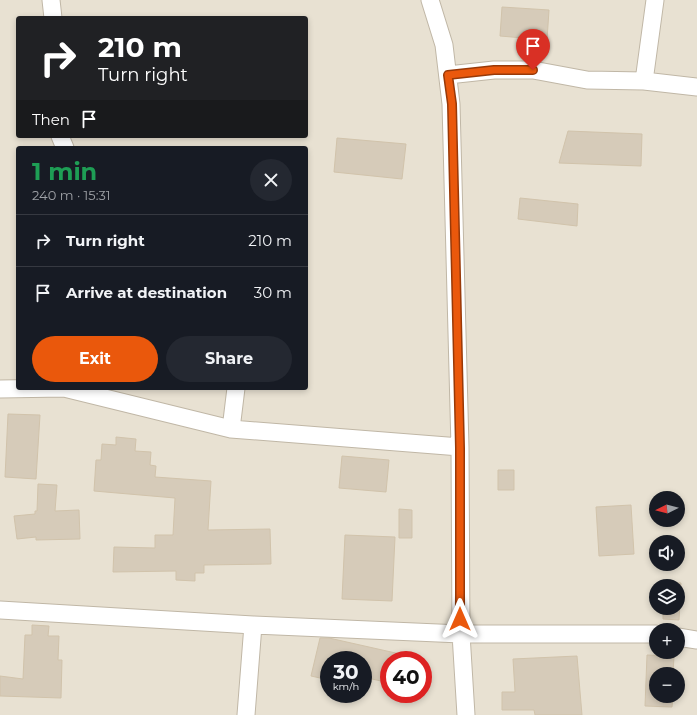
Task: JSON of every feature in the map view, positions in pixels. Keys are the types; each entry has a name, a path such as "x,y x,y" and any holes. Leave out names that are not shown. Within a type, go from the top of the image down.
{"street":[{"path":"51,0 53,16"},
{"path":"430,0 444,45 452,104 460,448 461,634 466,715"},
{"path":"644,81 655,0"},
{"path":"448,75 494,70 533,70 587,80 644,81 697,87"},
{"path":"0,389 16,389"},
{"path":"72,390 231,428 460,448"},
{"path":"231,428 236,390"},
{"path":"0,610 253,625 461,634 649,634"},
{"path":"246,715 253,625"},
{"path":"685,638 697,640"}],"shaded area":[{"path":"0,0 697,0 697,715 0,715"}],"building":[{"path":"502,7 549,10 547,40 500,36"},
{"path":"568,131 642,134 641,166 559,163"},
{"path":"337,138 406,144 402,179 334,172"},
{"path":"520,198 578,204 577,226 518,219"},
{"path":"8,414 40,415 36,479 5,477"},
{"path":"116,437 136,439 135,451 151,452 150,465 156,466 155,477 211,481 208,530 270,529 271,564 204,565 204,573 195,573 195,581 176,580 176,571 113,572 114,547 155,548 155,535 173,535 175,498 94,491 96,460 101,460 102,444 116,445"},
{"path":"342,456 389,460 386,492 339,488"},
{"path":"498,470 514,470 514,490 498,490"},
{"path":"38,484 57,485 55,511 79,510 80,539 36,540 36,537 17,539 14,516 35,514 35,511 37,511"},
{"path":"631,505 634,554 599,556 596,507"},
{"path":"399,509 412,510 412,538 399,538"},
{"path":"345,535 395,537 392,601 342,599"},
{"path":"663,615 679,615 679,620 663,619"},
{"path":"32,625 49,626 48,636 59,636 58,660 62,660 61,698 0,696 0,676 23,679 25,635 32,635"},
{"path":"320,638 329,638 387,651 380,651 380,681 372,679 372,651 320,651 320,678 311,676"},
{"path":"647,655 649,655 649,659 674,659 673,667 649,667 649,703 672,703 672,707 645,706"},
{"path":"577,656 582,715 535,715 534,710 502,710 502,692 515,692 513,659"}],"route":[{"path":"460,619 460,448 452,104 448,75 494,70 533,70"}]}
